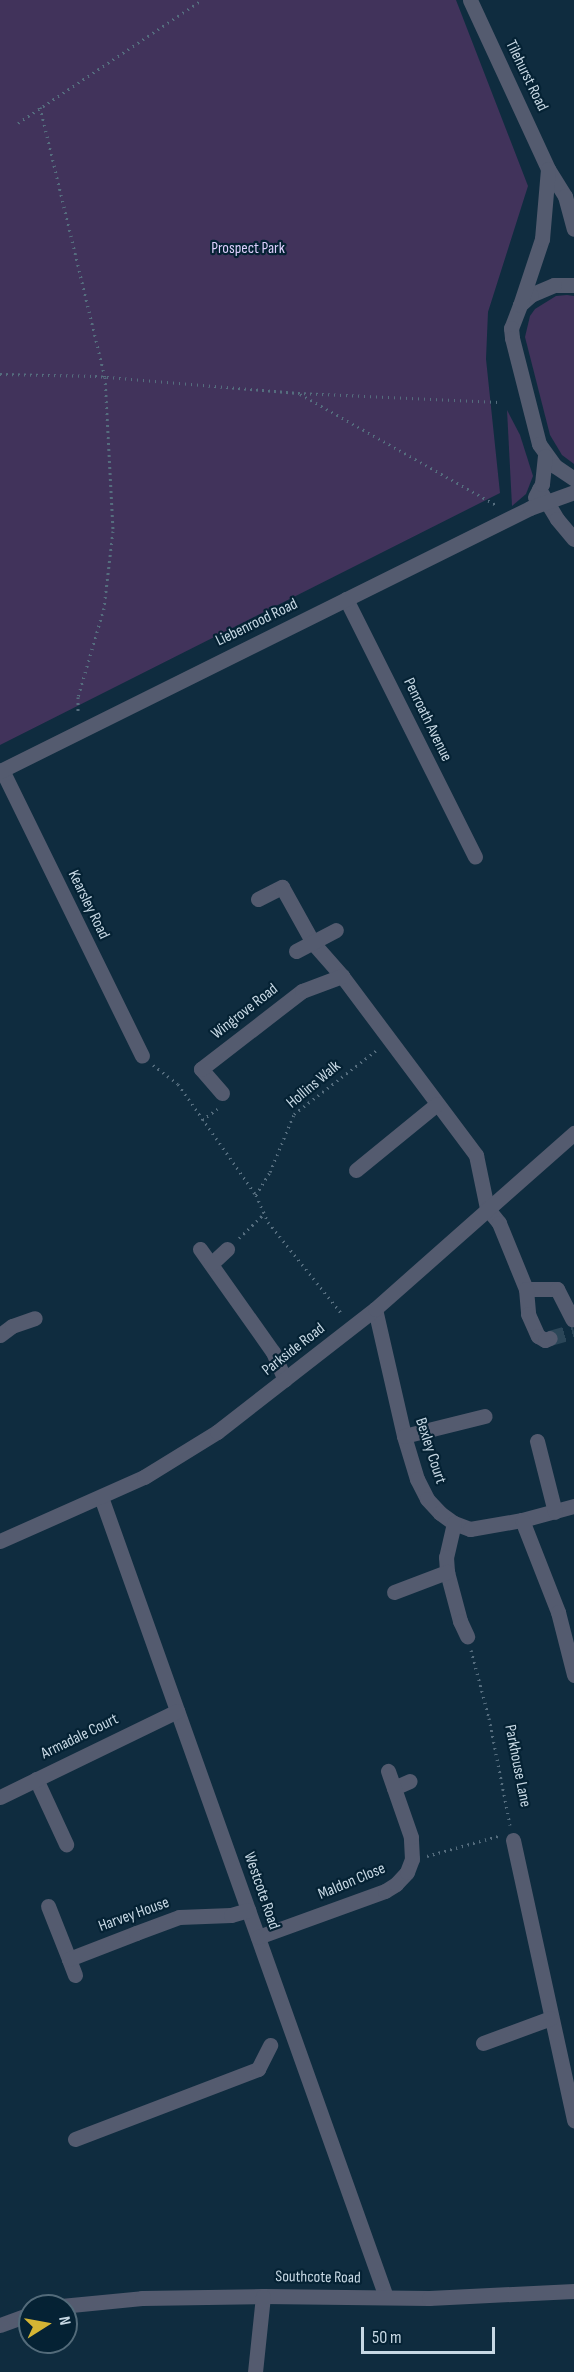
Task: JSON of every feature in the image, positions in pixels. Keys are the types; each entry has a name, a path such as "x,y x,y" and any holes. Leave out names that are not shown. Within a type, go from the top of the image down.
{"street":[{"name":"Tilehurst Road","path":"470,0 548,169 565,196 574,229"},
{"name":"Tilehurst Road","path":"546,456 534,429 512,338 514,318 542,239 548,169"},
{"path":"520,305 542,289 555,285 574,285"},
{"path":"546,456 565,475 574,479"},
{"path":"546,456 544,496 557,519 574,539"},
{"name":"Liebenrood Road","path":"1,771 530,508 544,496 574,492"},
{"name":"Penroath Avenue","path":"346,599 475,857"},
{"name":"Kearsley Road","path":"1,771 142,1056"},
{"path":"258,899 282,887 313,943 342,976 476,1155 487,1209 499,1223 526,1289 528,1314 537,1336 545,1340 550,1338"},
{"path":"296,951 336,930"},
{"name":"Wingrove Road","path":"222,1093 201,1069 302,991 342,976"},
{"path":"356,1170 437,1104"},
{"name":"Parkside Road","path":"0,1541 144,1476 218,1432 354,1327 574,1133"},
{"path":"200,1249 273,1352 285,1380"},
{"path":"211,1264 227,1249"},
{"path":"526,1289 557,1289 572,1319"},
{"name":"Bexley Court","path":"375,1309 404,1436 417,1479 427,1499 440,1513 454,1523"},
{"path":"0,1335 12,1326 35,1318"},
{"path":"404,1436 485,1416"},
{"path":"537,1441 555,1512"},
{"name":"Westcote Road","path":"100,1497 386,2297"},
{"path":"467,1636 460,1621 447,1572 446,1557 454,1523 470,1529 522,1520 574,1506"},
{"path":"522,1520 558,1612 574,1675"},
{"path":"394,1592 447,1572"},
{"name":"Armadale Court","path":"0,1797 177,1711"},
{"path":"388,1771 411,1837 412,1859"},
{"path":"36,1779 66,1844"},
{"path":"394,1788 410,1781"},
{"path":"512,1836 574,2120"},
{"name":"Maldon Close","path":"258,1937 384,1891 396,1884 406,1872 412,1859"},
{"path":"48,1906 75,1975"},
{"name":"Harvey House","path":"69,1959 179,1917 231,1915 248,1910"},
{"path":"483,2043 551,2018"},
{"path":"75,2139 258,2069 270,2045"},
{"name":"Southcote Road","path":"78,2304 142,2298 263,2296 429,2298 574,2291"},
{"path":"255,2372 263,2296"},
{"path":"0,2325 18,2318"}],"path":[{"path":"18,123 202,0"},
{"path":"40,107 105,377 113,531 104,608 78,697 79,731"},
{"path":"0,374 105,377 298,393 499,402"},
{"path":"298,393 502,508"},
{"name":"Hollins Walk","path":"256,1195 270,1172 294,1114 391,1041"},
{"path":"142,1056 178,1084 256,1195 264,1214 354,1327"},
{"path":"227,1249 264,1214"},
{"name":"Parkhouse Lane","path":"467,1636 489,1718 512,1836"},
{"path":"412,1859 512,1836"}],"green space":[{"name":"Prospect Park","path":"0,0 456,0 528,186 488,312 486,359 500,493 0,745"},
{"path":"556,296 574,296 574,464 562,455 550,435 525,337 530,316 535,309"},
{"path":"507,410 520,435 533,476 526,494 512,506"}],"tunnel":[{"path":"550,1338 574,1331"}]}
